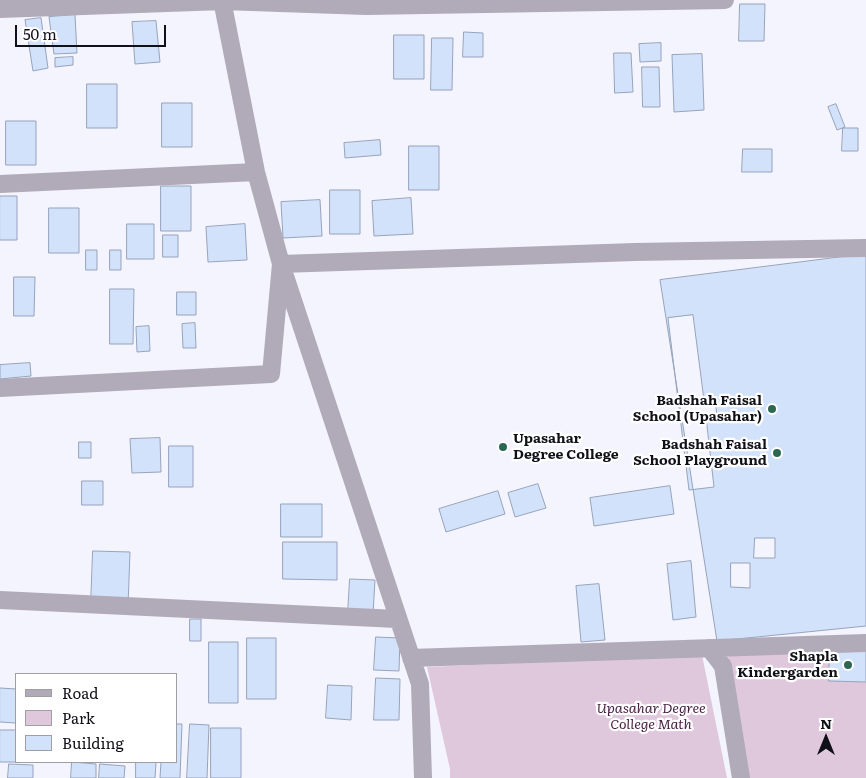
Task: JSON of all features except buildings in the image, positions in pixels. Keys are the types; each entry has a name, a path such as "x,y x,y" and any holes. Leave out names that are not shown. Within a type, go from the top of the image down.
{"street":[{"path":"0,9 222,1 366,6 530,1 725,0"},
{"path":"222,1 256,172 281,264 420,684 424,778"},
{"path":"0,184 256,172"},
{"path":"281,264 606,253 866,248"},
{"path":"0,388 271,374 281,264"},
{"path":"0,600 397,619"},
{"path":"411,658 866,643"},
{"path":"709,648 723,666 741,778"}],"green space":[{"path":"866,645 866,778 747,778 728,656"},
{"name":"Upasahar Degree College Math","path":"702,655 727,778 450,778 450,769 427,667"}],"place":[{"name":"Badshah Faisal School (Upasahar)","path":"772,409"},
{"name":"Upasahar Degree College","path":"503,447"},
{"name":"Badshah Faisal School Playground","path":"777,453"},
{"name":"Shapla Kindergarden","path":"848,665"}]}
